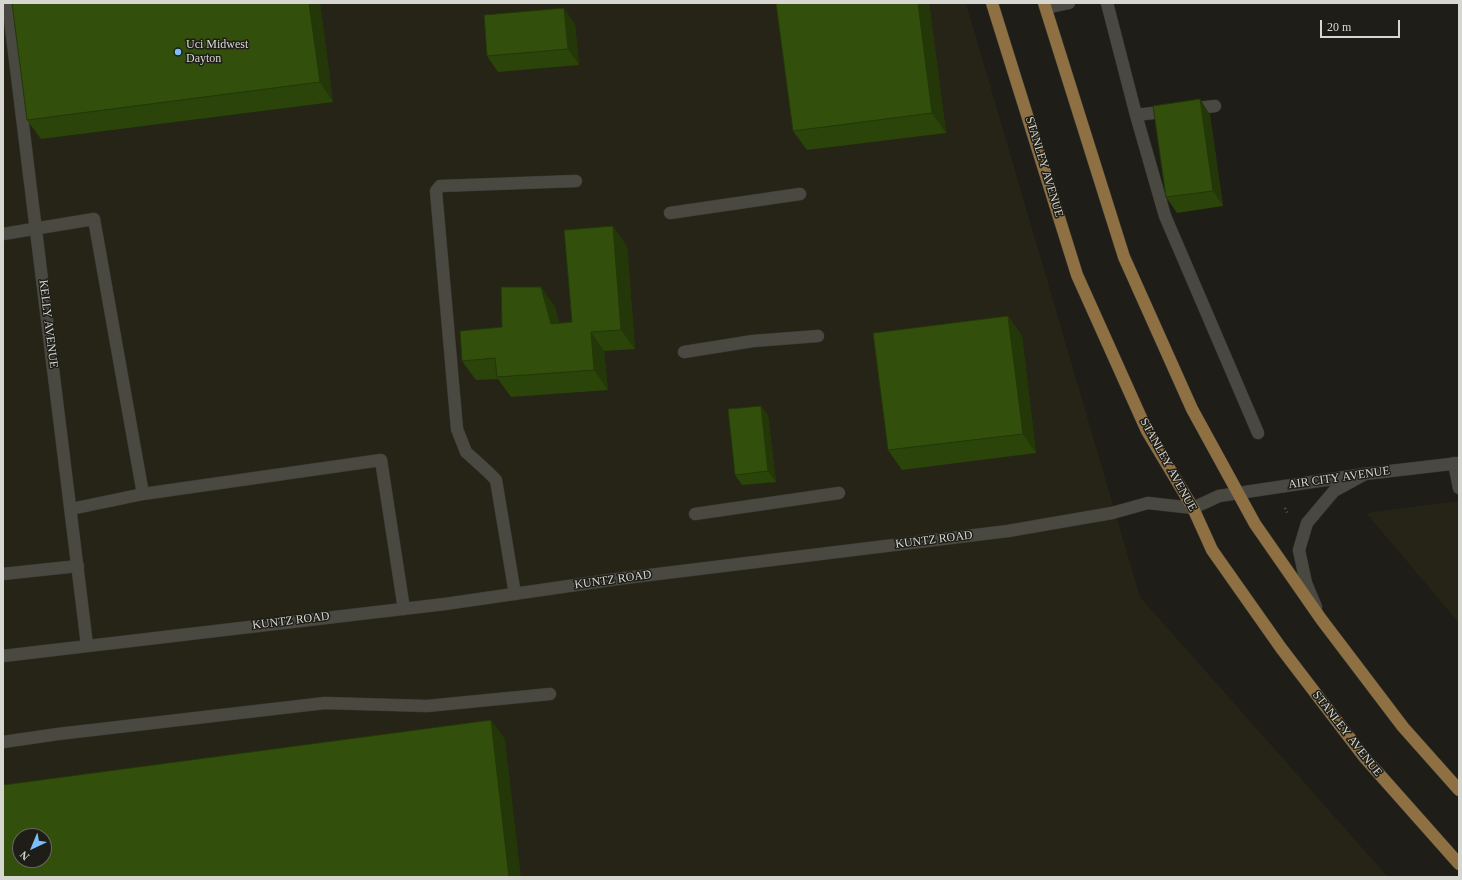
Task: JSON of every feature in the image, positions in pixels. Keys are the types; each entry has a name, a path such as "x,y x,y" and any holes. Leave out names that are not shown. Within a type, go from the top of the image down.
{"main road":[{"name":"STANLEY AVENUE","path":"992,3 1077,275 1147,431 1193,508 1212,550 1281,648 1365,758 1459,864"},
{"path":"1045,6 1124,257 1192,409 1255,524 1321,619 1403,727 1459,790"}],"street":[{"name":"KELLY AVENUE","path":"8,3 87,645"},
{"path":"1045,6 1068,3"},
{"path":"1107,3 1136,115 1165,216 1258,433"},
{"path":"1136,115 1215,106"},
{"path":"515,594 496,480 466,452 457,429 436,191 440,186 576,181"},
{"path":"670,213 800,194"},
{"path":"3,234 94,219 143,494"},
{"path":"684,352 753,342 818,336"},
{"path":"71,509 143,494 381,460 404,608"},
{"path":"1457,463 1459,488"},
{"name":"AIR CITY AVENUE","path":"1193,508 1218,496 1365,474 1457,463"},
{"path":"1321,619 1306,583 1299,550 1306,523 1334,491 1365,474"},
{"path":"695,514 839,492"},
{"name":"KUNTZ ROAD","path":"3,656 404,608 618,579 1008,531 1112,513 1148,503 1193,508"},
{"path":"3,574 78,566"},
{"path":"3,742 58,734 325,703 427,706 550,694"}],"shaded area":[{"path":"3,3 966,3 1140,597 1388,877 3,877"},
{"path":"1459,501 1459,623 1366,513"}],"building":[{"name":"Uci Midwest Dayton","path":"12,3 309,3 320,82 27,120"},
{"path":"776,3 918,3 932,113 793,131"},
{"path":"564,8 568,49 487,56 484,15"},
{"path":"1200,99 1213,191 1166,197 1153,106"},
{"path":"613,226 621,330 591,332 594,370 497,377 495,358 462,361 460,331 502,327 501,287 541,287 551,324 572,322 564,230"},
{"path":"1008,316 1023,434 888,450 873,333"},
{"path":"761,406 768,471 735,475 728,409"},
{"path":"491,720 509,877 3,877 3,785"}],"place":[{"name":"Uci Midwest Dayton","path":"178,52"}]}
